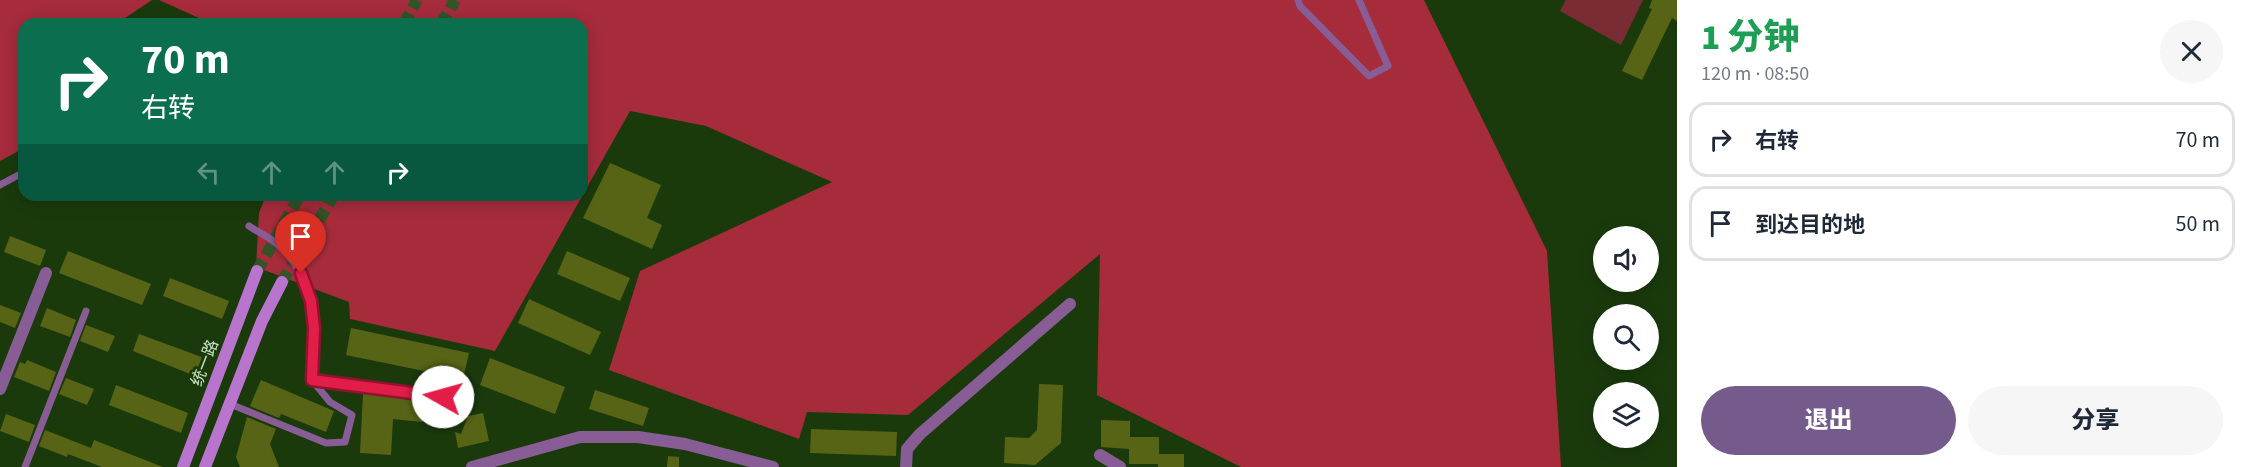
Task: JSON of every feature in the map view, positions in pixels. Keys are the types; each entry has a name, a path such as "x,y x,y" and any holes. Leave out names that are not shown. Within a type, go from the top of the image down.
{"main road":[{"name":"统一路","path":"183,467 257,271"},
{"path":"206,467 262,321 282,282"}],"street":[{"path":"0,389 46,273"},
{"path":"906,467 908,448 920,434 1070,304"},
{"path":"472,467 580,437 638,437 685,444 748,464 773,467"},
{"path":"1100,455 1120,467"}],"lane":[{"path":"1298,0 1300,6 1369,76 1388,66 1359,0"},
{"path":"0,185 18,174"},
{"path":"230,404 326,443 345,442 352,415 330,402 312,380 314,328 311,301 301,273 278,245 249,226"},
{"path":"25,467 86,311"},
{"path":"312,380 443,397"}],"shaded area":[{"path":"0,0 152,0 125,18 18,18 18,151 0,161"},
{"path":"159,0 1424,0 1547,251 1561,467 1241,467 1097,395 1100,254 908,415 807,412 799,439 609,370 640,271 832,182 706,126 630,111 588,186 588,18 199,18"},
{"path":"1566,0 1643,0 1621,45 1560,11"},
{"path":"264,201 579,201 495,351 350,319 349,302 256,267 259,213"}],"building":[{"path":"1652,0 1677,0 1677,21 1672,18 1642,80 1622,71 1652,9 1649,8"},
{"path":"610,163 661,185 647,218 662,225 652,249 583,218"},
{"path":"10,236 46,250 40,266 4,252"},
{"path":"68,251 151,284 142,305 59,273"},
{"path":"567,251 630,278 620,301 557,274"},
{"path":"170,278 229,301 222,319 163,296"},
{"path":"529,299 601,332 590,355 518,323"},
{"path":"0,305 21,313 15,328 0,322"},
{"path":"47,308 76,320 70,337 40,326"},
{"path":"86,325 115,336 108,352 80,341"},
{"path":"351,328 469,353 463,379 346,355"},
{"path":"139,334 207,359 200,378 133,351"},
{"path":"490,358 565,387 555,414 480,385"},
{"path":"27,360 56,372 49,391 14,377 20,362 25,364"},
{"path":"66,378 94,389 87,405 59,394"},
{"path":"261,380 334,411 326,432 281,414 279,418 250,406"},
{"path":"1039,384 1063,385 1061,443 1035,465 1004,463 1005,437 1029,438 1037,430"},
{"path":"116,385 188,413 181,433 109,405"},
{"path":"595,390 649,408 643,426 589,409"},
{"path":"363,394 424,400 422,422 393,419 391,455 360,453"},
{"path":"483,413 489,441 458,448 455,432 461,434 468,416"},
{"path":"6,414 35,425 29,442 0,431"},
{"path":"247,417 276,429 270,444 279,467 240,467 236,457"},
{"path":"1101,420 1130,421 1130,437 1159,437 1159,454 1184,454 1184,467 1129,464 1129,449 1101,447"},
{"path":"811,429 897,432 896,456 810,453"},
{"path":"45,430 91,448 94,440 163,467 102,467 68,454 67,457 39,446"},
{"path":"668,456 679,457 679,467 667,467"}],"tunnel":[{"path":"407,18 417,0"},
{"path":"444,18 455,0"},
{"path":"257,271 297,201"},
{"path":"282,282 330,201"}],"route":[{"path":"301,273 311,301 314,328 312,380 443,397"}]}
